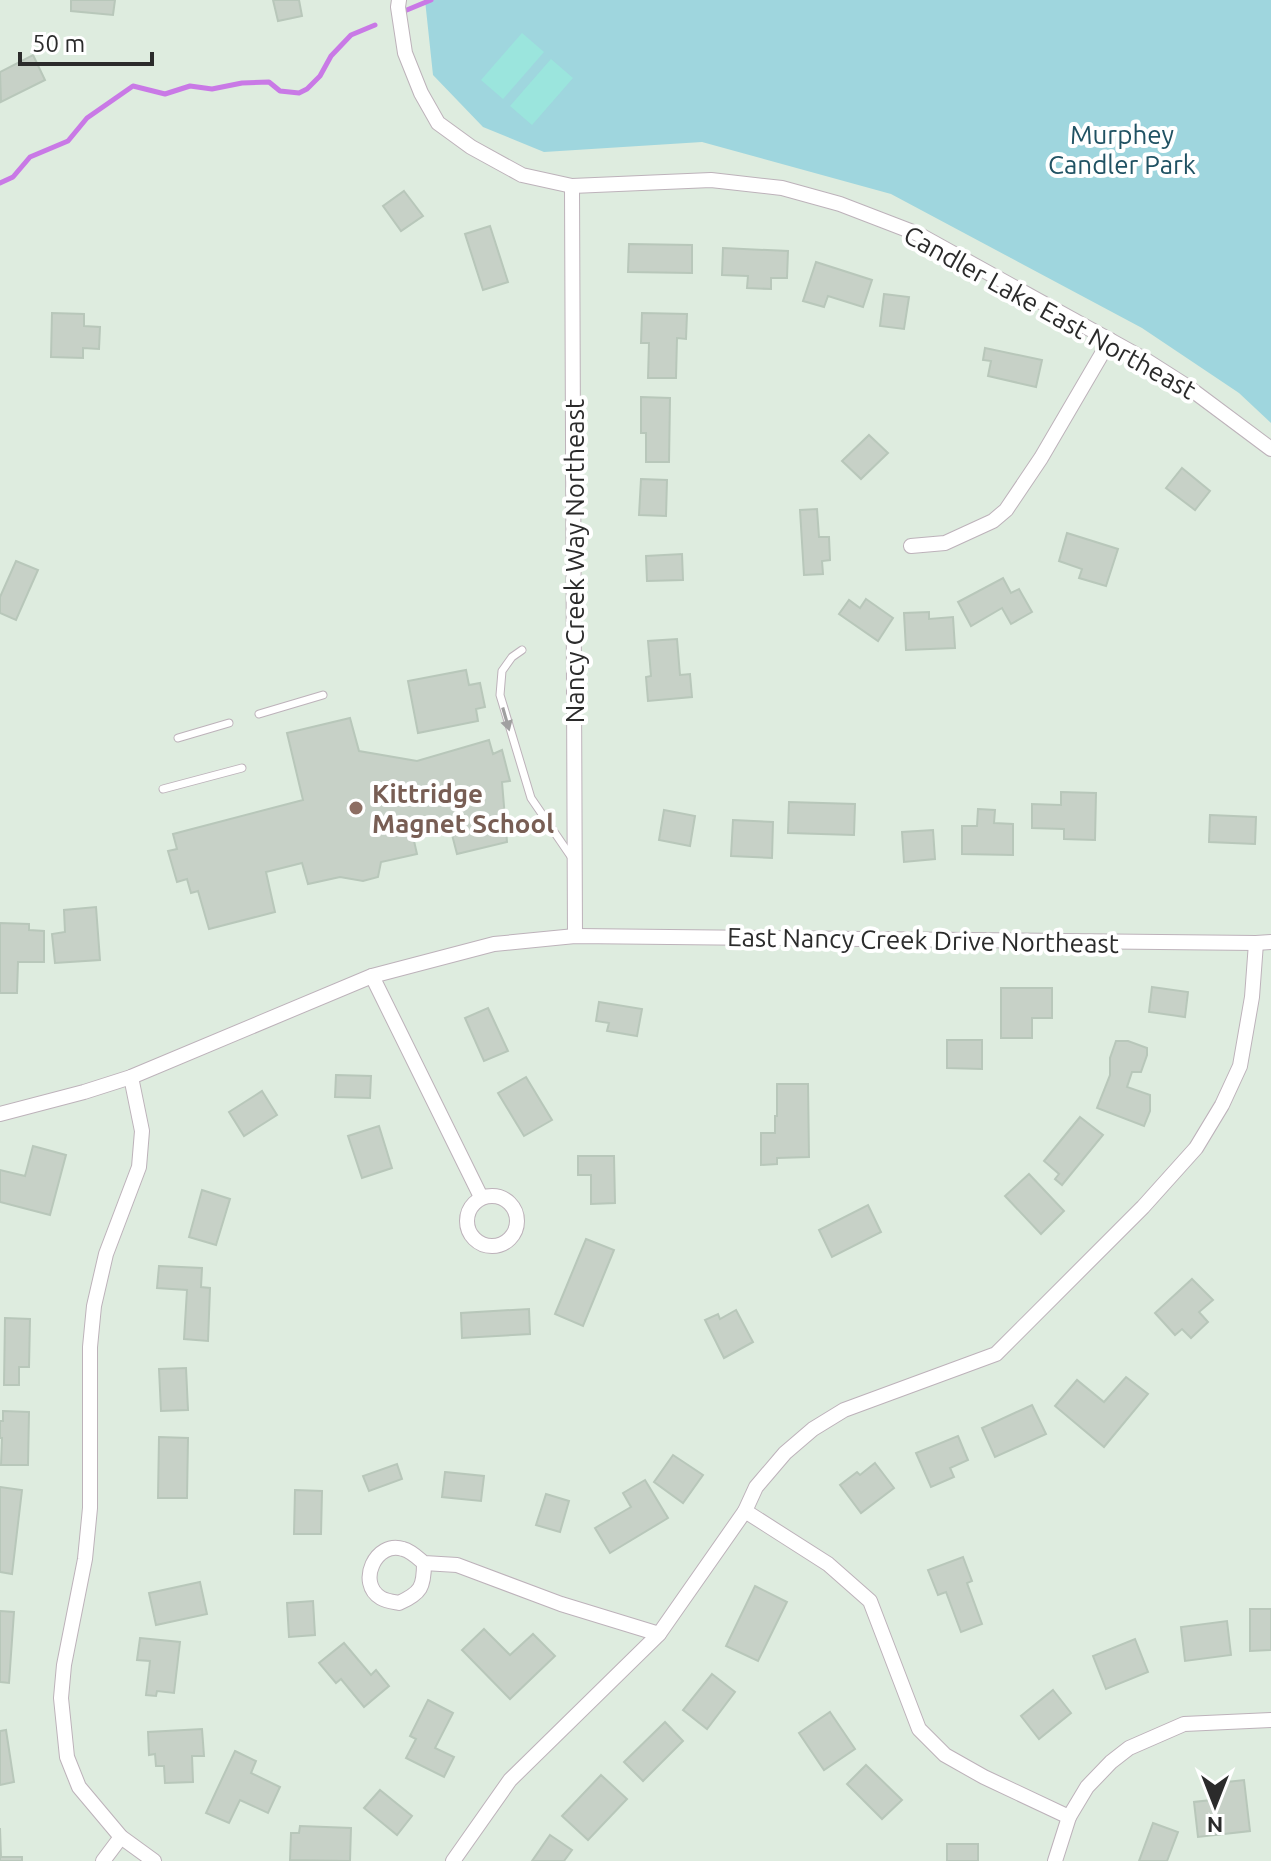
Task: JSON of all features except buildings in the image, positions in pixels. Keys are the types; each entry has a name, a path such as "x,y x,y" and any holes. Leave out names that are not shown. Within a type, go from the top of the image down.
{"street":[{"name":"Candler Lake East Northeast","path":"399,0 405,53 421,93 438,123 471,147 522,175 572,186 711,180 782,188 840,204 918,234 1110,340 1188,387 1271,449"},
{"name":"Nancy Creek Way Northeast","path":"572,186 575,936"},
{"path":"911,546 945,543 993,521 1006,510 1041,458 1110,340"},
{"name":"East Nancy Creek Drive Northeast","path":"372,976 494,944 575,936 1263,942"},
{"path":"453,1861 510,1780 659,1634 745,1511 756,1487 785,1453 813,1429 844,1410 996,1354 1143,1207 1196,1148 1222,1105 1240,1066 1263,942"},
{"path":"0,1114 131,1077 372,976 481,1197"},
{"path":"131,1077 142,1131 139,1167 106,1254 94,1306 90,1347 89,1521 61,1698 67,1757 79,1787 121,1837 154,1861"},
{"path":"745,1511 828,1564 870,1601 919,1729 945,1755 1069,1817"},
{"path":"424,1563 457,1565 561,1604 659,1634"},
{"path":"1055,1861 1069,1817 1087,1787 1129,1748 1184,1724 1271,1720"},
{"path":"103,1861 121,1837"}],"lane":[{"path":"522,650 512,657 502,671 500,695 531,798 576,864"},
{"path":"259,714 323,695"},
{"path":"178,738 229,723"},
{"path":"163,789 242,768"}],"green space":[{"name":"Murphey Candler Park","path":"425,0 1271,0 1271,423 1239,393 1142,328 891,194 702,142 544,152 483,127 433,75"}],"shaded area":[{"path":"522,33 544,52 503,99 481,80"},
{"path":"551,59 573,78 532,125 510,106"}],"waterway":[{"path":"402,12 431,0"},
{"path":"0,183 13,177 30,157 68,141 87,118 133,86 165,94 190,86 212,89 269,82 280,91 299,93 320,76 331,56 351,35 375,25"}],"place":[{"name":"Kittridge Magnet School","path":"356,808"}]}
